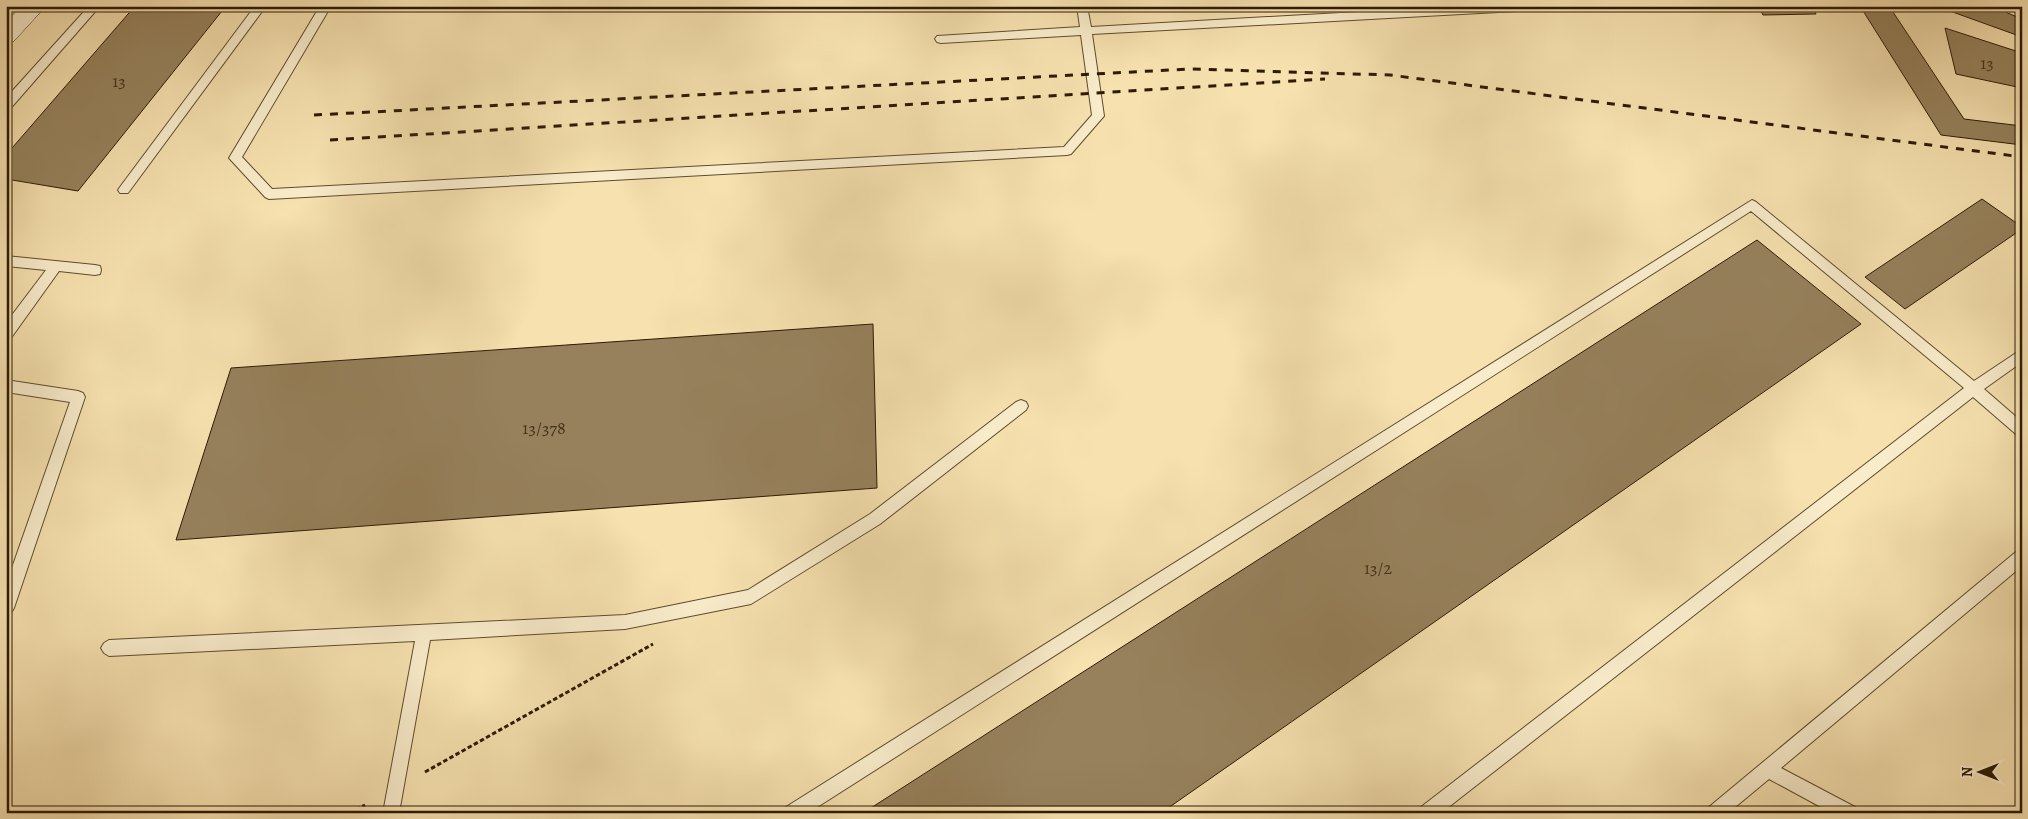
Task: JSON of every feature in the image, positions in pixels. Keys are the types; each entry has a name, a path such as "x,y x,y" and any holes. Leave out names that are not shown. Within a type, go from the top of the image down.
{"main road":[{"path":"6,36 34,6"}],"lane":[{"path":"6,106 95,6"},
{"path":"124,190 261,6"},
{"path":"326,6 235,158 269,194 1067,151 1098,116 1082,6"},
{"path":"941,39 1536,6"},
{"path":"792,813 1752,205 1934,354 2022,431"},
{"path":"6,261 95,270"},
{"path":"6,334 56,266"},
{"path":"1426,813 1973,389 2022,355"},
{"path":"6,386 78,397 6,608"},
{"path":"109,648 625,622 751,597 875,518 1021,406"},
{"path":"1715,813 2022,556"},
{"path":"391,813 424,633"},
{"path":"1767,769 1849,813"}],"path":[{"path":"350,813 661,640"}],"building":[{"path":"135,6 226,6 78,191 6,179 6,155"},
{"path":"1758,6 1812,6 1816,14 1763,15"},
{"path":"1860,6 1889,6 1964,119 2022,126 2022,145 1941,135"},
{"path":"1936,6 1991,6 2022,19 2022,37"},
{"path":"1945,28 2022,53 2022,88 1956,74"},
{"path":"1982,199 2022,227 2022,229 1905,309 1865,277"},
{"path":"1757,240 1861,324 1161,813 863,813"},
{"path":"873,324 877,488 176,540 231,368"}],"railway":[{"path":"314,115 1189,69 1390,75 2022,157"},
{"path":"330,140 1325,79"}]}
